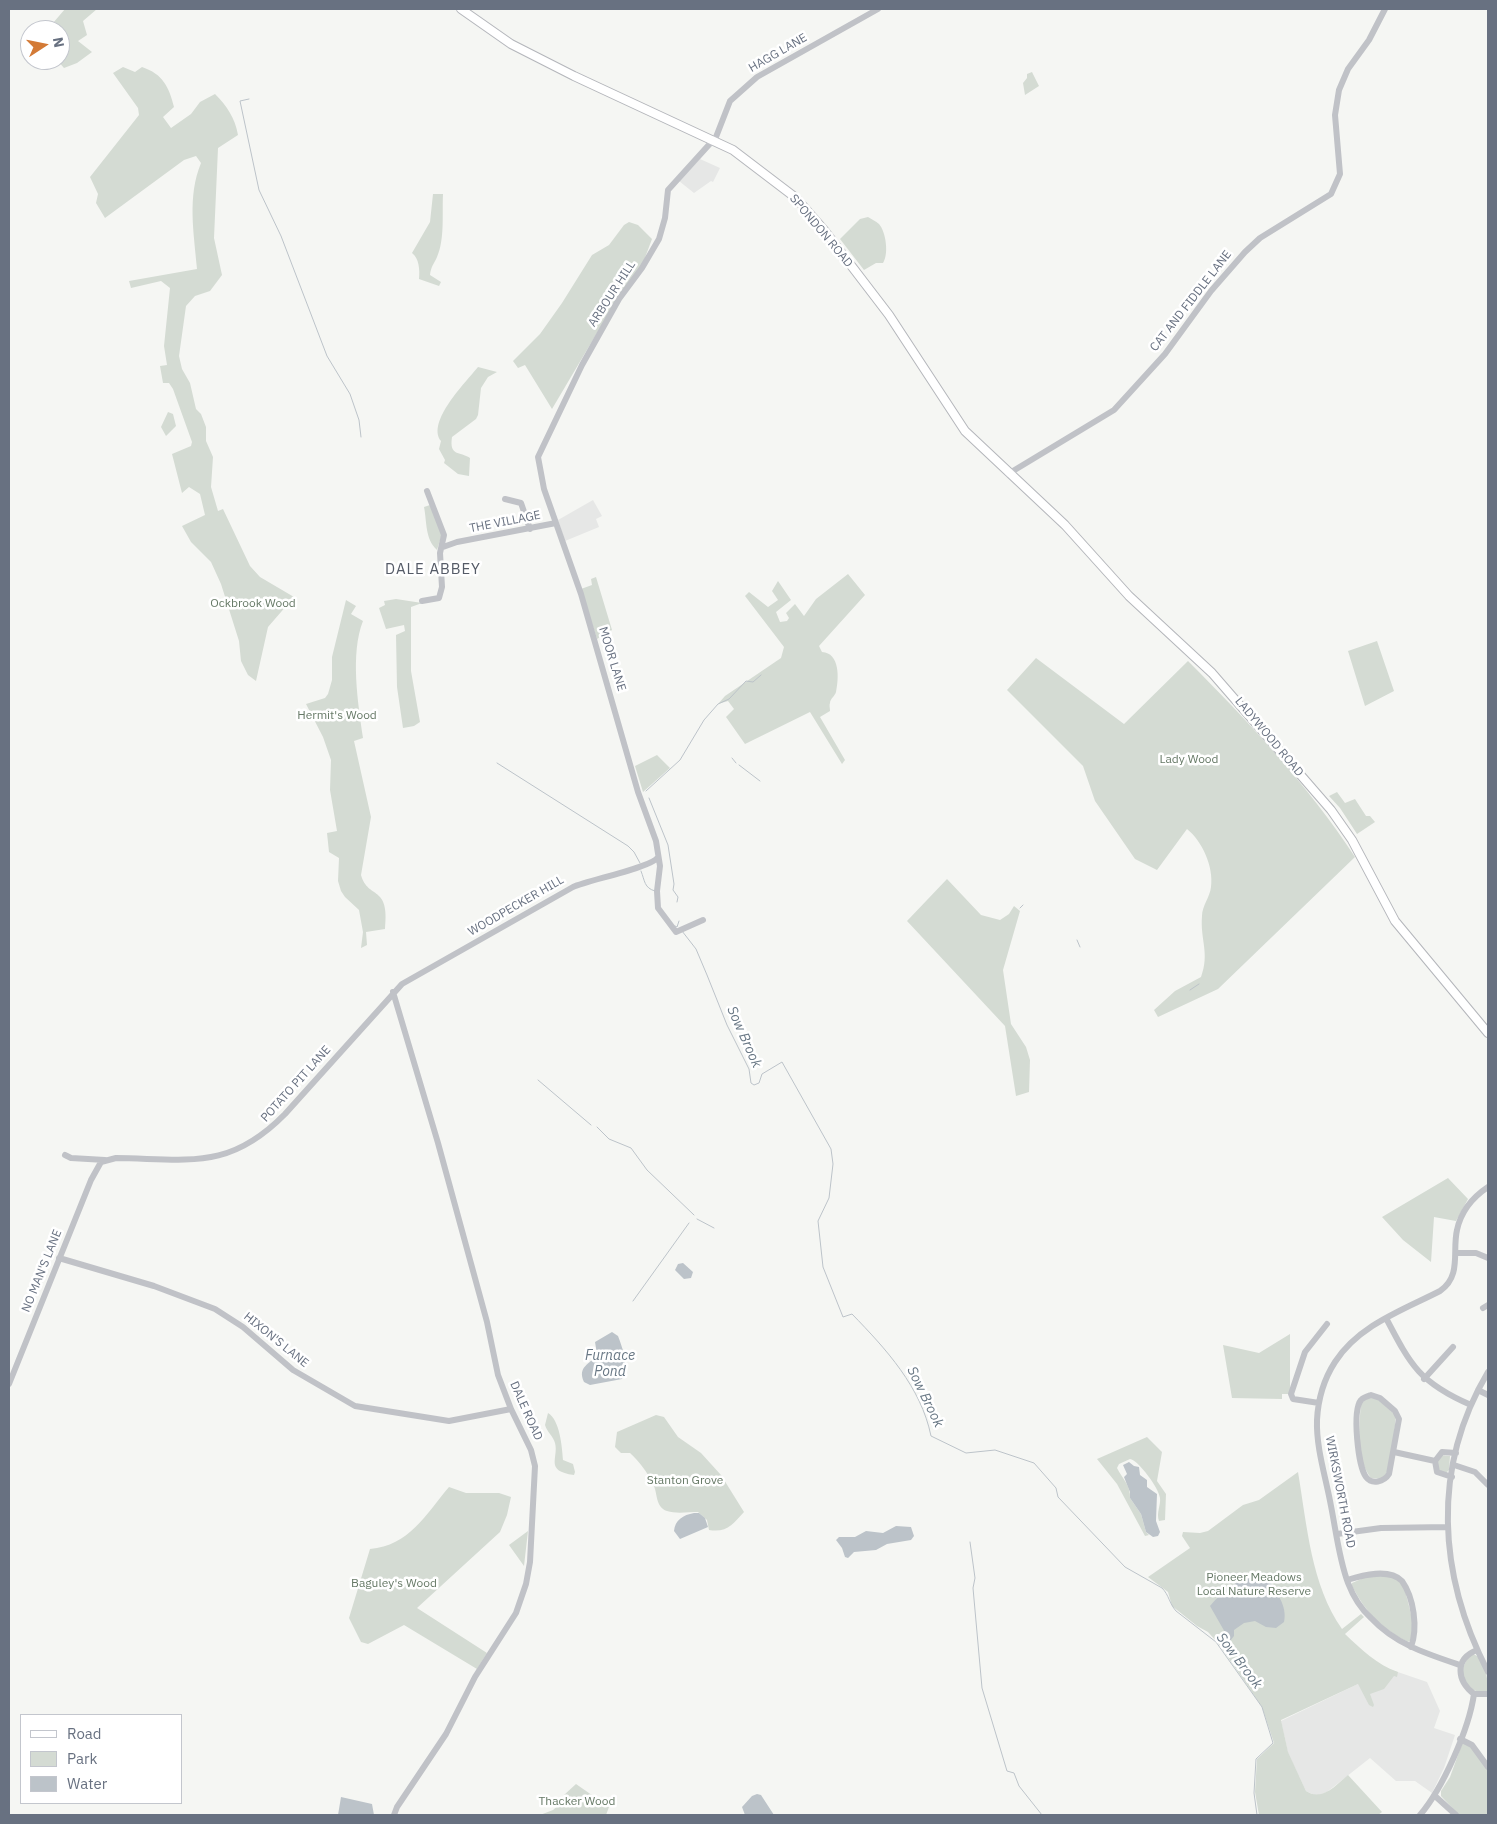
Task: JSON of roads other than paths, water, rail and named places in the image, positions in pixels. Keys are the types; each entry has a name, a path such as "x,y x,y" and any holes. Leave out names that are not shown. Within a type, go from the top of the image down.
{"main road":[{"name":"SPONDON ROAD","path":"461,9 519,48 574,76 714,140 750,161 802,205 824,230 889,315 952,414 977,444 1008,474"},
{"name":"LADYWOOD ROAD","path":"1008,474 1065,526 1129,596 1212,673 1263,729 1346,830 1395,921 1488,1033"}],"street":[{"name":"HAGG LANE","path":"714,140 730,101 748,83 878,9"},
{"name":"CAT AND FIDDLE LANE","path":"1008,474 1090,426 1125,401 1165,354 1211,291 1245,252 1260,238 1331,194 1340,174 1335,115 1339,90 1346,74 1372,36 1386,9"},
{"name":"ARBOUR HILL","path":"539,469 540,452 582,365 620,299 642,268 659,239 665,218 668,190 714,140"},
{"name":"MOOR LANE","path":"539,469 581,594 638,792 656,841 660,866 657,897 660,912 676,932 703,920"},
{"path":"422,601 440,597 442,583 440,553 443,547 444,535 427,491"},
{"path":"505,499 521,503 530,529"},
{"name":"THE VILLAGE","path":"443,547 458,542 556,523"},
{"name":"THE VILLAGE","path":"444,535 458,542"},
{"name":"WOODPECKER HILL","path":"393,992 407,981 573,887 596,878 651,864 658,857"},
{"name":"POTATO PIT LANE","path":"65,1155 71,1158 105,1160 116,1158 208,1159 234,1151 257,1140 285,1114 393,992"},
{"name":"DALE ROAD","path":"393,992 487,1322 498,1375 511,1409 531,1450 535,1466 531,1548 524,1590 514,1618 475,1677 450,1726 406,1791 394,1815"},
{"path":"90,1158 97,1167 105,1160"},
{"name":"NO MAN'S LANE","path":"9,1384 97,1167"},
{"name":"WIRKSWORTH ROAD","path":"1460,1664 1411,1647 1389,1635 1370,1618 1358,1602 1347,1580 1336,1534 1317,1433 1319,1403 1328,1376 1343,1352 1359,1335 1386,1318 1445,1287 1454,1272 1456,1236 1460,1218 1474,1198 1488,1187"},
{"path":"1456,1252 1476,1253 1488,1258"},
{"name":"HIXON'S LANE","path":"59,1258 154,1286 215,1309 243,1327 293,1370 355,1406 449,1421 511,1409"},
{"path":"1386,1318 1409,1361 1424,1379 1442,1392 1471,1405"},
{"path":"1319,1403 1297,1400 1291,1397 1300,1360 1310,1338 1327,1324"},
{"path":"1424,1379 1453,1347"},
{"path":"1488,1372 1471,1405 1456,1453 1448,1527 1454,1585 1459,1605 1488,1672"},
{"path":"1478,1390 1488,1395"},
{"path":"1378,1396 1398,1415 1399,1427 1394,1452 1386,1479 1378,1482 1367,1478 1360,1454 1356,1424 1358,1405 1365,1397 1378,1396"},
{"path":"1394,1452 1435,1461"},
{"path":"1452,1477 1437,1472 1435,1461 1442,1452 1456,1453"},
{"path":"1454,1465 1475,1472 1488,1485"},
{"path":"1336,1534 1382,1528 1448,1527"},
{"path":"1347,1580 1366,1575 1387,1574 1395,1576 1402,1581 1408,1593 1416,1629 1411,1647"},
{"path":"1477,1650 1466,1655 1460,1664 1461,1679 1474,1694 1488,1694"},
{"path":"1420,1815 1435,1796 1460,1739 1474,1694"},
{"path":"1460,1739 1472,1745 1488,1767"},
{"path":"1435,1796 1456,1815"}],"water":[{"path":"683,1263 693,1272 691,1278 684,1279 675,1270 678,1264"},
{"name":"Furnace Pond","path":"612,1332 618,1336 623,1352 625,1369 622,1379 590,1385 584,1382 582,1377 583,1369 597,1354 595,1342"},
{"path":"1129,1462 1139,1467 1140,1475 1147,1480 1147,1487 1157,1494 1156,1521 1160,1532 1158,1536 1153,1537 1146,1532 1141,1514 1130,1498 1130,1492 1124,1477 1127,1474 1123,1465"},
{"path":"699,1513 705,1518 708,1527 680,1539 674,1531 676,1524 686,1515"},
{"path":"896,1526 911,1527 914,1536 911,1540 887,1544 876,1550 854,1552 848,1558 845,1557 842,1548 836,1540 839,1537 855,1537 866,1531 883,1533"},
{"path":"1255,1576 1267,1578 1274,1588 1283,1605 1284,1622 1276,1628 1266,1627 1255,1621 1244,1623 1234,1630 1234,1636 1230,1641 1210,1606 1230,1587 1242,1580"},
{"path":"761,1795 774,1815 745,1815 742,1807 752,1796"},
{"path":"341,1797 372,1804 374,1815 338,1815"}],"waterway":[{"path":"249,99 240,101 259,190 281,236 327,356 350,394 359,420 361,437"},
{"path":"646,791 680,760 704,720 718,704 729,699 746,681 753,682 761,675"},
{"path":"732,758 736,763"},
{"name":"Sow Brook","path":"497,763 628,846 640,863"},
{"path":"739,765 760,781"},
{"path":"649,798 668,845 674,884 673,890 678,897 677,902"},
{"name":"Sow Brook","path":"641,871 647,886 655,891"},
{"path":"1020,908 1023,905"},
{"name":"Sow Brook","path":"675,926 677,927 679,921"},
{"name":"Sow Brook","path":"682,931 696,949 727,1025 749,1069 751,1083 754,1085 759,1083 762,1074 782,1062 831,1149 833,1164 829,1198 818,1221 823,1267 843,1317 852,1314 889,1355 911,1385 926,1418 931,1436 966,1453 995,1450 1034,1463 1056,1488 1058,1497 1125,1567 1162,1588 1176,1611 1216,1642 1262,1707 1273,1743 1256,1759 1254,1793 1257,1815"},
{"path":"1077,940 1080,947"},
{"path":"1190,990 1199,984"},
{"path":"538,1080 591,1125"},
{"path":"597,1127 609,1139 631,1148 647,1170 694,1215"},
{"path":"697,1219 714,1228"},
{"path":"633,1301 689,1223"},
{"path":"970,1542 975,1578 973,1588 982,1688 1007,1771 1014,1773 1019,1786 1042,1815"},
{"path":"1222,1638 1226,1635"}],"district":[{"name":"DALE ABBEY","path":"433,570"}],"park label":[{"name":"Ockbrook Wood","path":"253,604"},
{"name":"Hermit's Wood","path":"337,716"},
{"name":"Lady Wood","path":"1189,760"},
{"name":"Stanton Grove","path":"685,1481"},
{"name":"Baguley's Wood","path":"394,1584"},
{"name":"Pioneer Meadows Local Nature Reserve","path":"1254,1585"},
{"name":"Thacker Wood","path":"577,1802"}]}
